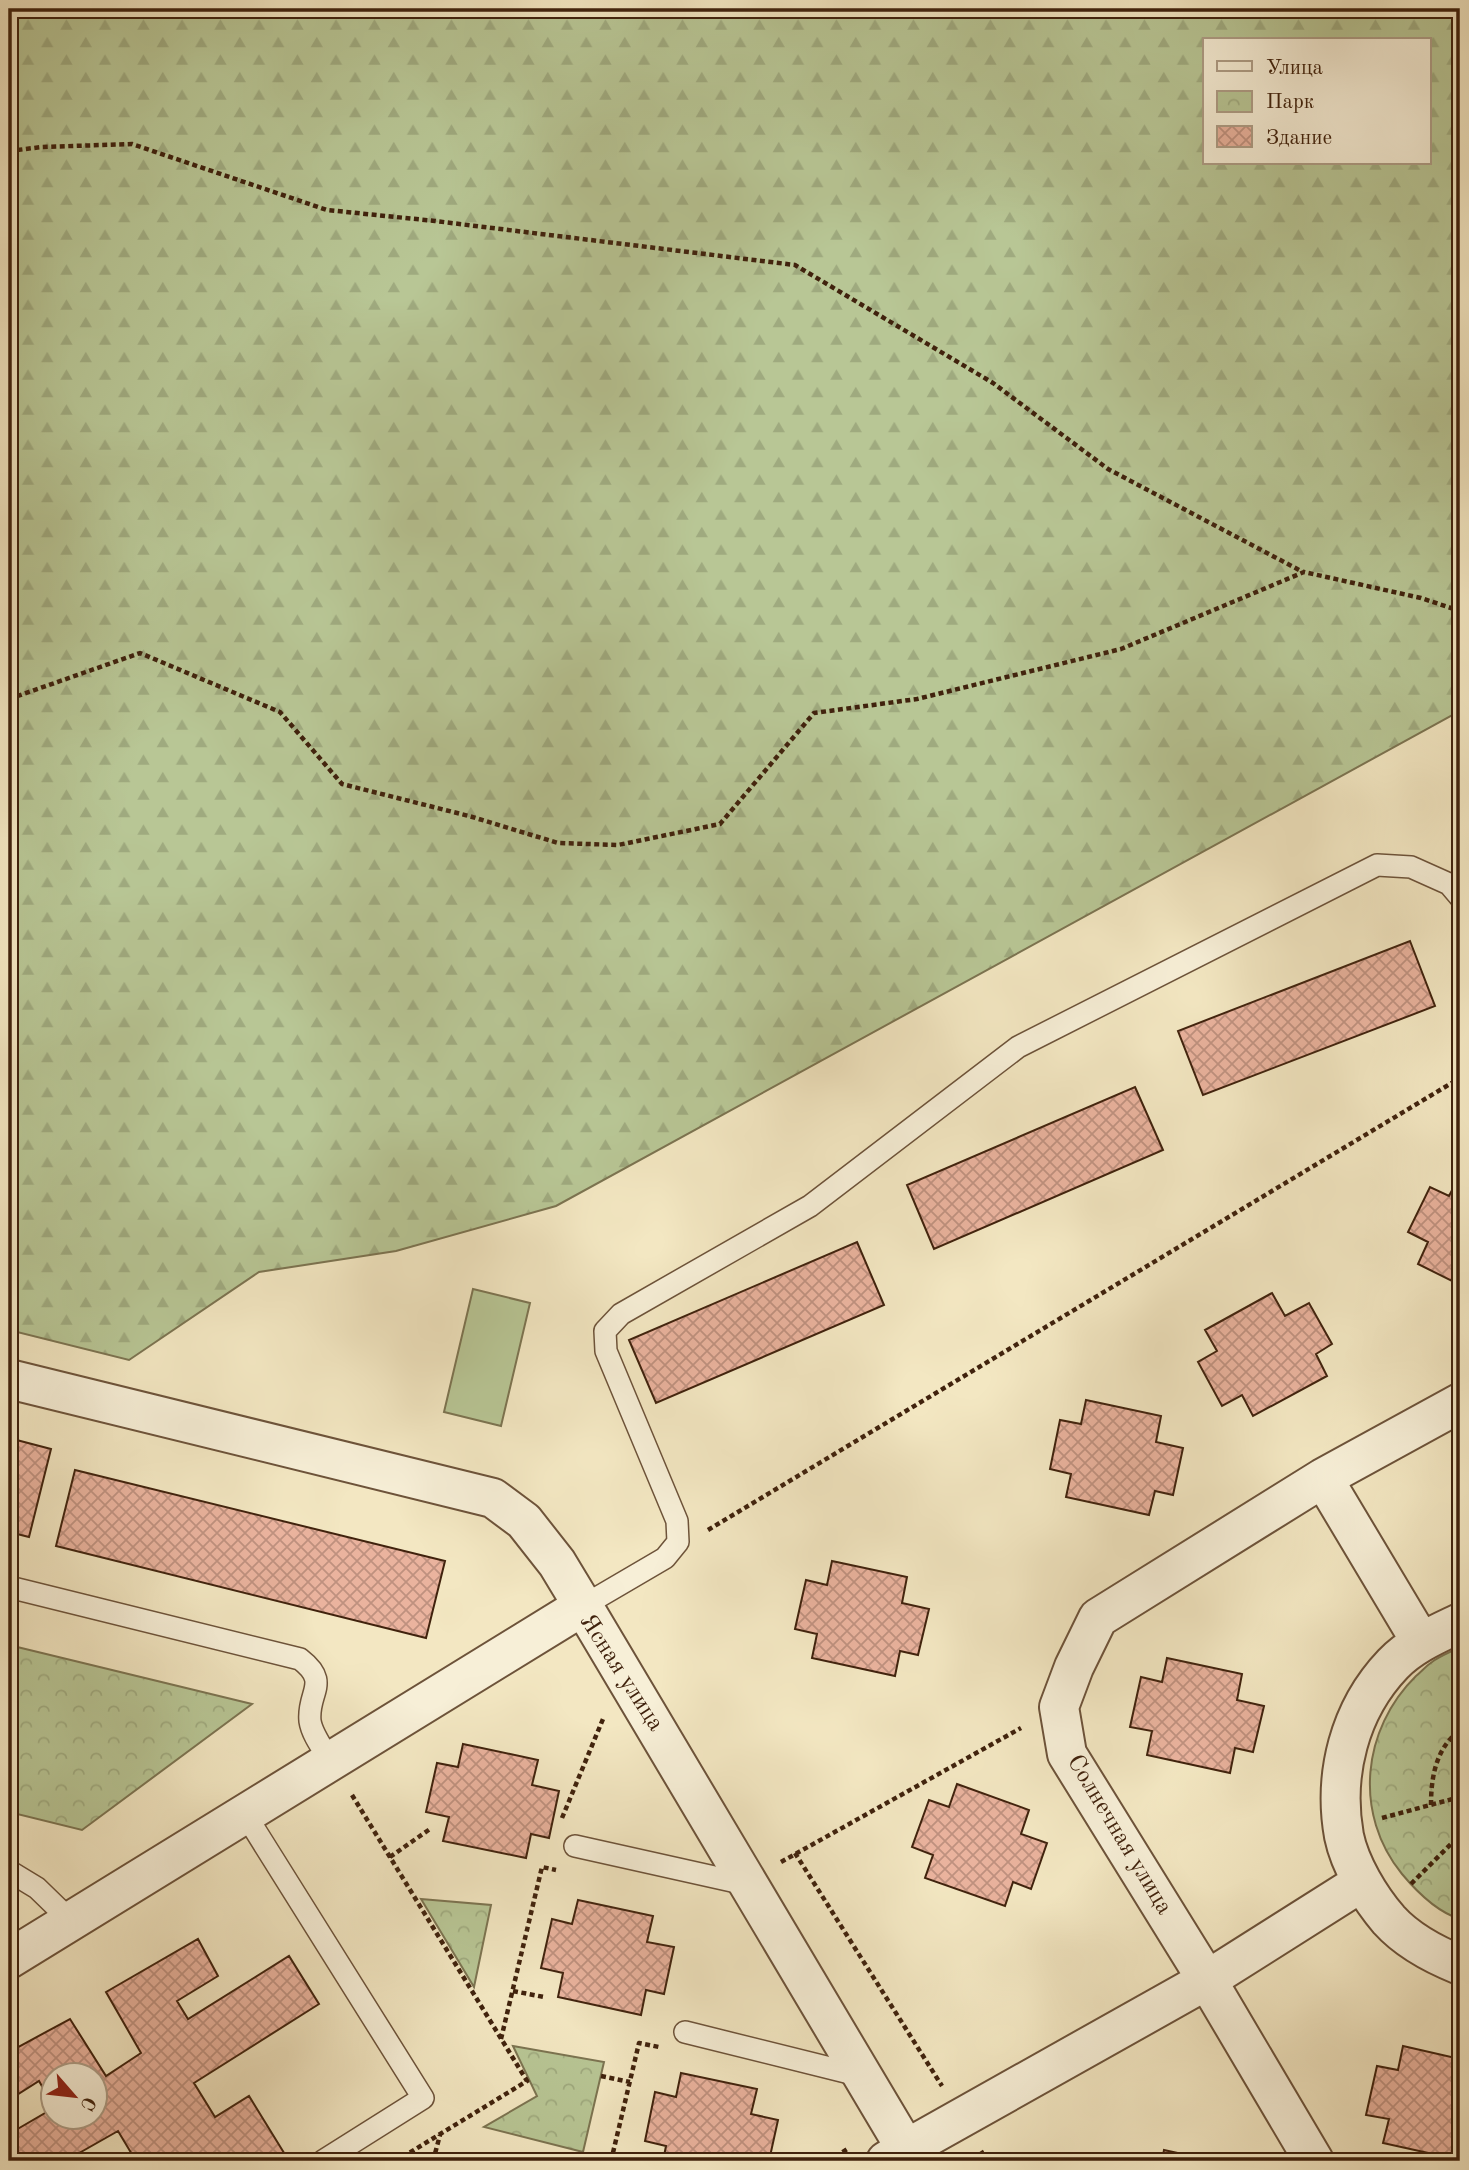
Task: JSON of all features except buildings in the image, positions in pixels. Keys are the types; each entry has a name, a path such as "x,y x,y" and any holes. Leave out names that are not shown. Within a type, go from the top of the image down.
{"street":[{"path":"9,1379 493,1498 524,1521 557,1563 583,1606"},
{"path":"1059,1707 1074,1667 1098,1618 1323,1478 1460,1403"},
{"path":"1323,1478 1421,1642"},
{"name":"Ясная улица","path":"9,1959 583,1606 864,2076 902,2157"},
{"path":"1460,1623 1421,1642 1393,1664 1364,1701 1346,1745 1339,1791 1345,1838 1373,1897 1391,1922 1429,1952 1460,1965"},
{"name":"Солнечная улица","path":"1059,1707 1068,1754 1314,2161"},
{"path":"902,2157 961,2118 1207,1980 1373,1897"}],"lane":[{"path":"583,1606 664,1558 678,1542 677,1521 606,1351 605,1331 621,1314 810,1206 1018,1047 1377,865 1411,867 1449,884 1460,897"},
{"path":"9,1587 300,1659 312,1668 317,1682 310,1720 331,1762"},
{"path":"246,1814 423,2098 323,2161"},
{"path":"575,1846 750,1885"},
{"path":"9,1871 37,1888 71,1921"},
{"path":"685,2032 864,2076"}],"path":[{"path":"9,151 42,147 132,144 327,210 795,265 993,383 1108,469 1304,572 1421,598 1460,611"},
{"path":"9,699 140,653 280,712 342,784 468,816 558,844 618,845 720,824 814,713 917,699 1121,649 1304,572"},
{"path":"678,1542 708,1530 1460,1078"},
{"path":"750,1885 795,1853 1059,1707"},
{"path":"558,1828 606,1712"},
{"path":"1431,1805 1431,1779 1440,1754 1460,1730"},
{"path":"331,1762 527,2081 396,2161"},
{"path":"1344,1829 1460,1797"},
{"path":"390,1857 430,1829"},
{"path":"1373,1897 1460,1835"},
{"path":"795,1853 987,2161"},
{"path":"501,2039 542,1867 569,1874"},
{"path":"513,1991 544,1997"},
{"path":"611,2161 639,2043 665,2048"},
{"path":"601,2076 630,2082"},
{"path":"433,2161 440,2134"}],"green space":[{"path":"9,9 1460,9 1460,711 556,1206 396,1251 259,1272 129,1360 9,1330"},
{"path":"473,1289 530,1303 501,1426 444,1412"},
{"path":"9,1645 252,1704 82,1830 9,1812"},
{"path":"1460,1647 1460,1919 1443,1912 1421,1894 1402,1874 1386,1850 1376,1825 1370,1772 1384,1721 1398,1697 1430,1664"},
{"path":"421,1899 491,1905 474,1987"},
{"path":"513,2046 604,2062 583,2152 484,2127 537,2096"}]}
